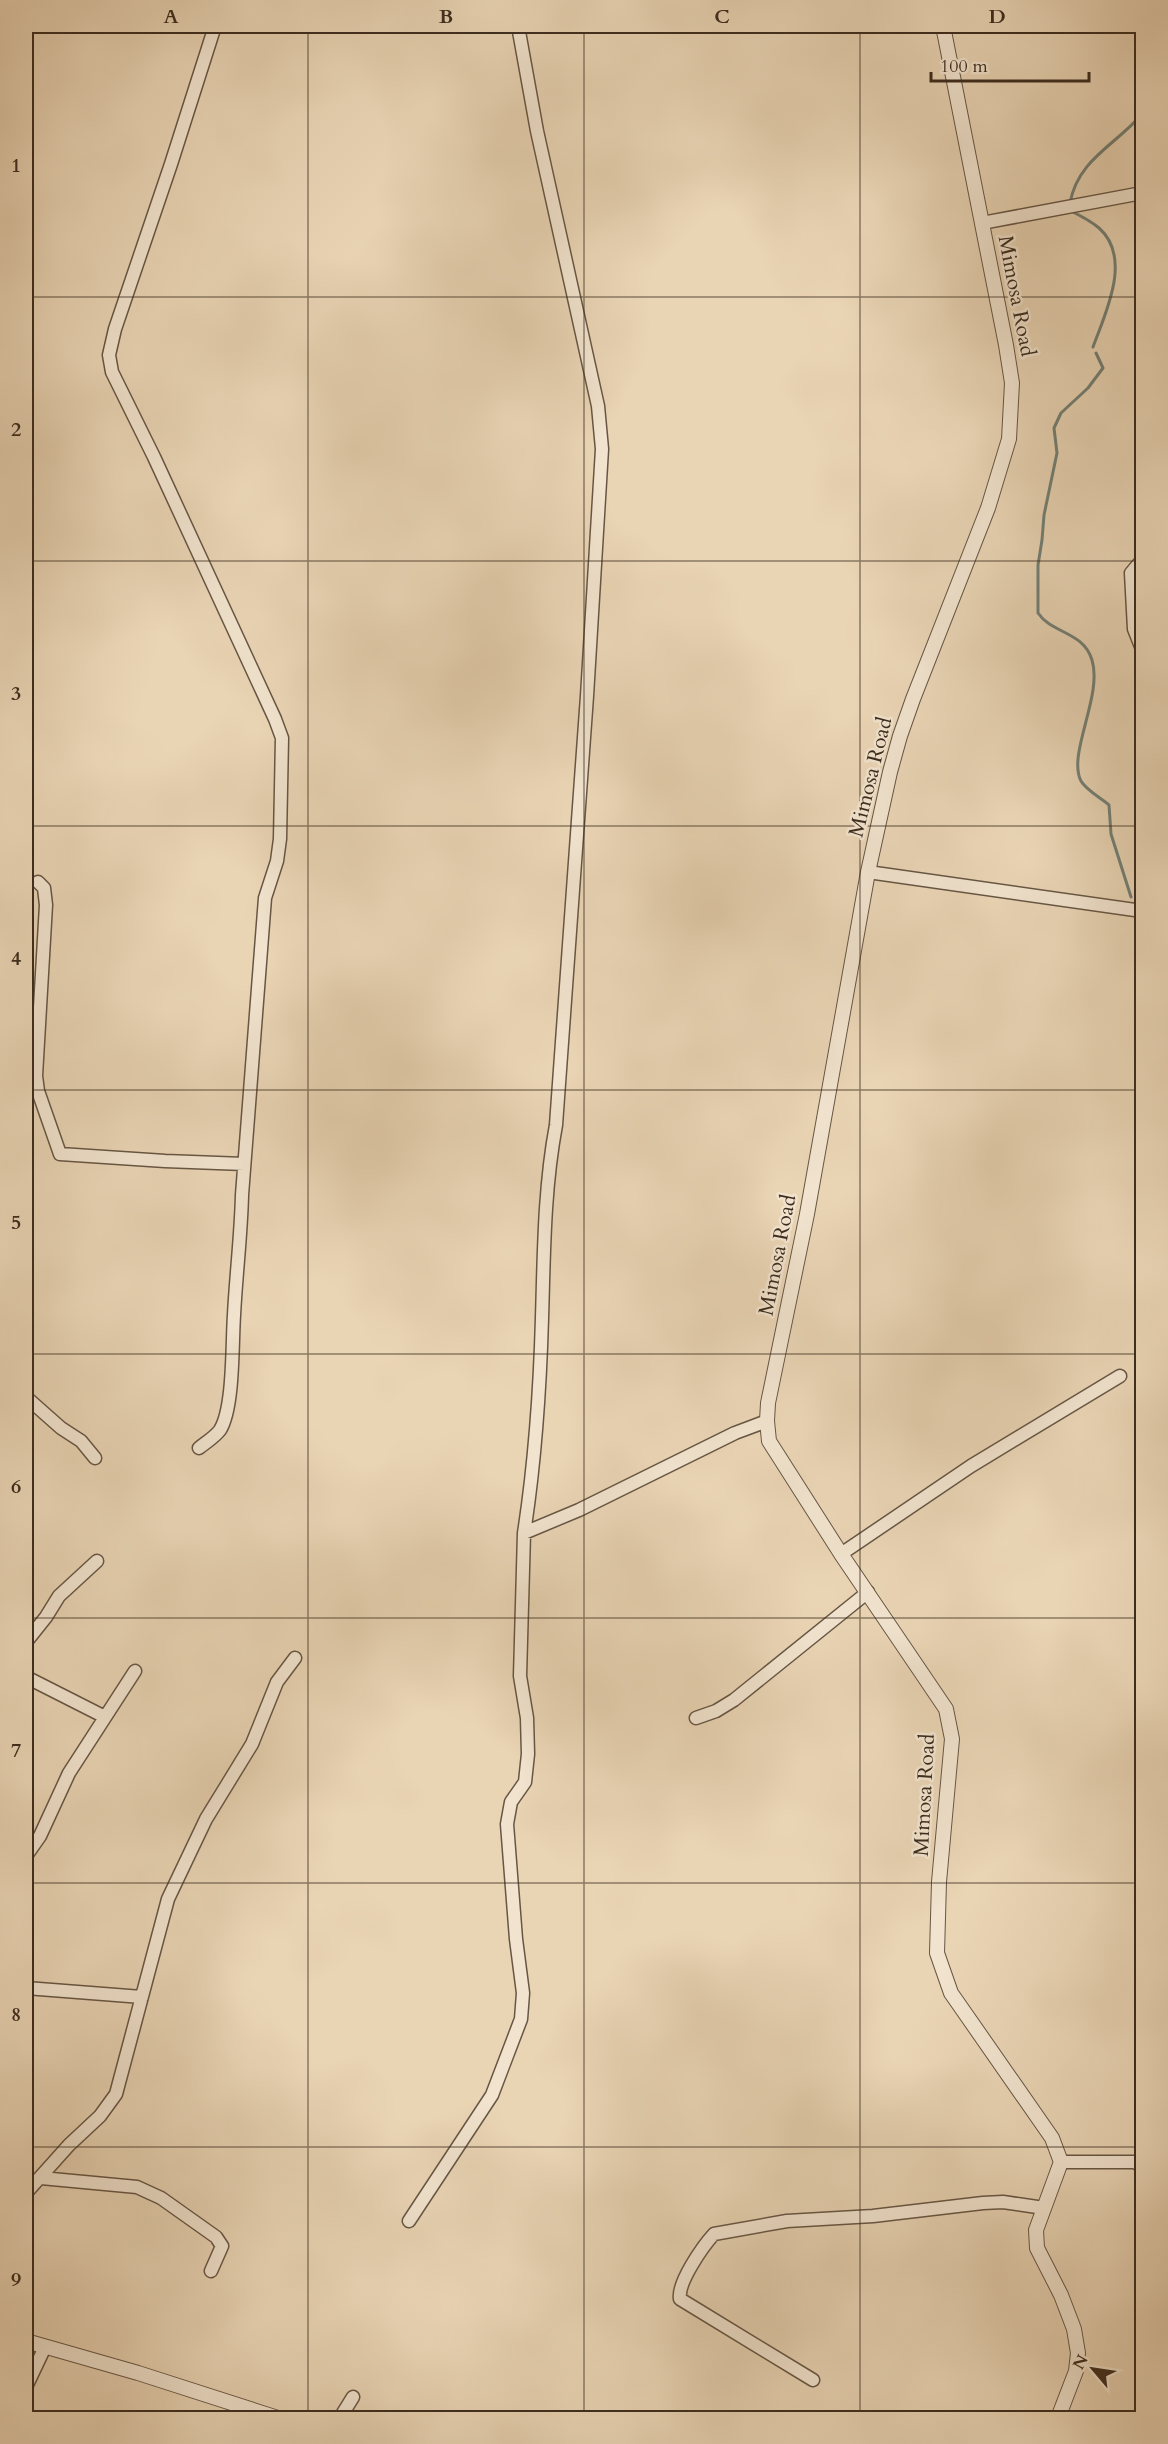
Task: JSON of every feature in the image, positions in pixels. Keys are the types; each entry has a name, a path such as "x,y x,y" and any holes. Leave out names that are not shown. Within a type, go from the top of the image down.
{"street":[{"path":"199,1448 219,1431 230,1393 244,1164 265,898 277,861 280,839 282,738 276,719 159,467 112,372 109,355 115,329 215,26"},
{"path":"409,2221 492,2095 522,2019 523,1993 516,1939 507,1824 511,1802 525,1782 528,1754 527,1718 520,1676 524,1624 522,1588 524,1533 536,1421 546,1202 549,1160 555,1125 577,840 602,449 598,406 537,131 518,26"},
{"name":"Mimosa Road","path":"943,26 1012,383 1009,439 988,508 900,736 868,872 807,1214 768,1403 767,1421 769,1442 841,1554 946,1709 952,1739 936,1935 937,1953 951,1992 1052,2138 1061,2162"},
{"path":"981,223 1143,193"},
{"path":"1142,645 1134,629 1131,573 1143,560"},
{"path":"868,872 1143,910"},
{"path":"38,882 46,895 46,905 36,1084 60,1154 244,1164"},
{"path":"841,1554 971,1466 1120,1376"},
{"path":"26,1397 61,1428 81,1441 95,1458"},
{"path":"524,1533 579,1510 735,1433 767,1421"},
{"path":"26,1642 59,1596 98,1561"},
{"path":"696,1718 716,1711 734,1700 868,1592"},
{"path":"26,2193 69,2145 100,2116 116,2094 168,1899 187,1856 218,1797 252,1744 277,1682 295,1658"},
{"path":"26,1856 40,1836 69,1773 135,1671"},
{"path":"26,1677 105,1717"},
{"path":"26,1988 142,1997"},
{"path":"1058,2418 1076,2371 1078,2353 1074,2330 1061,2295 1037,2248 1036,2230 1061,2162 1135,2162 1143,2167"},
{"path":"41,2178 123,2184 137,2187 161,2198 216,2237 222,2246 211,2271"},
{"path":"813,2380 680,2299 679,2292 687,2275 714,2234 787,2221 873,2216 983,2203 1003,2202 1044,2208"},
{"path":"26,2341 138,2373 278,2418"},
{"path":"26,2386 45,2347"},
{"path":"340,2418 353,2397"}],"waterway":[{"path":"1070,203 1074,188 1089,164 1142,114"},
{"path":"1071,211 1099,228 1109,240 1114,255 1113,286 1093,347"},
{"path":"1096,353 1103,368 1088,388 1061,413 1054,428 1057,453 1044,515 1038,565 1038,613 1051,625 1082,643 1092,660 1093,690 1081,740 1078,770 1083,784 1109,805 1111,834 1131,897"},
{"path":"1138,914 1142,933"}]}
